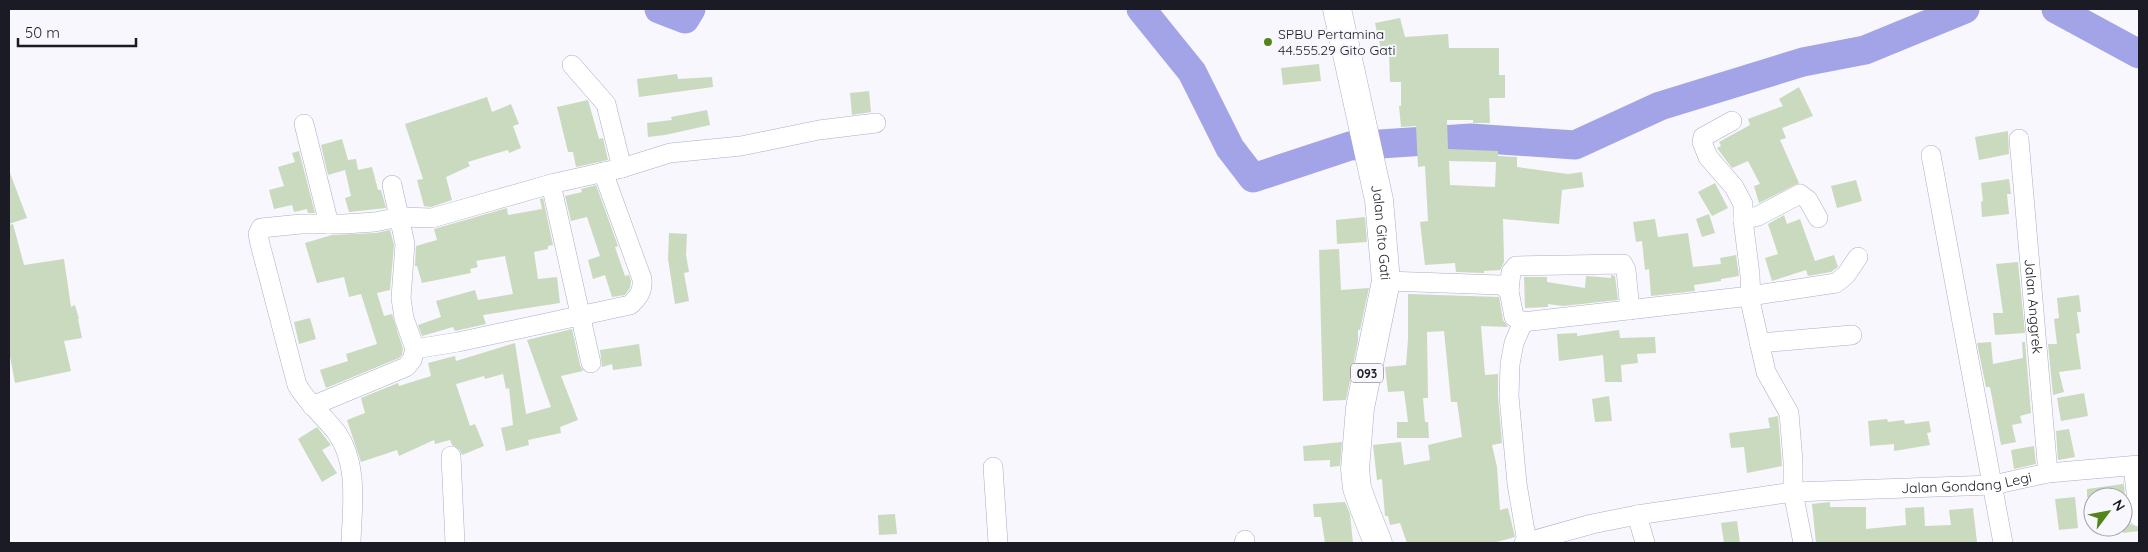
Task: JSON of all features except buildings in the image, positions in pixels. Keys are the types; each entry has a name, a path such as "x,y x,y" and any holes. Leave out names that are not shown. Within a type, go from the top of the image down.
{"main road":[{"name":"Jalan Gito Gati","path":"1337,9 1379,200 1386,281 1360,408 1355,469 1363,505 1378,543"}],"street":[{"path":"572,65 606,104 622,168"},
{"path":"1732,121 1703,137 1702,142 1708,157 1734,187 1742,200 1743,220 1748,247 1750,296 1759,342 1768,377 1789,413 1793,460 1793,492 1803,543"},
{"path":"352,543 352,473 345,448 337,433 312,406 298,385 258,234 261,228 375,222 400,217 432,218 551,184 622,168 670,153 741,146 819,130 876,123"},
{"path":"304,124 329,224"},
{"name":"Jalan Anggrek","path":"2019,139 2048,473"},
{"path":"1931,155 2003,543"},
{"path":"415,349 458,342 630,304 639,297 642,279 602,172"},
{"path":"551,184 582,315 591,363"},
{"path":"312,406 406,367 412,360 415,349 404,318 401,298 405,244 392,185"},
{"path":"1743,220 1758,216 1800,194 1808,200 1818,218"},
{"path":"1630,310 1626,270 1623,264 1516,266 1511,272 1509,291 1514,317 1523,322 1630,310 1750,296 1836,283 1846,275 1858,257"},
{"path":"1386,281 1501,286 1509,291"},
{"path":"1523,322 1514,342 1510,364 1509,396 1517,484 1526,542"},
{"path":"1759,342 1852,335"},
{"path":"450,456 455,543"},
{"path":"2136,465 2139,517"},
{"name":"Jalan Gondang Legi","path":"1526,542 1592,524 1637,515 1793,492 1993,485 2048,473 2136,465"},
{"path":"993,467 998,543"},
{"path":"1637,515 1645,543"}],"waterway":[{"path":"659,9 685,19 691,9"},
{"path":"1141,9 1192,72 1230,148 1253,178 1350,146 1471,138 1575,145 1660,106 1803,62 1865,50 1965,9"},
{"path":"2056,9 2139,54"}],"place":[{"name":"SPBU Pertamina 44.555.29 Gito Gati","path":"1268,42"}]}
